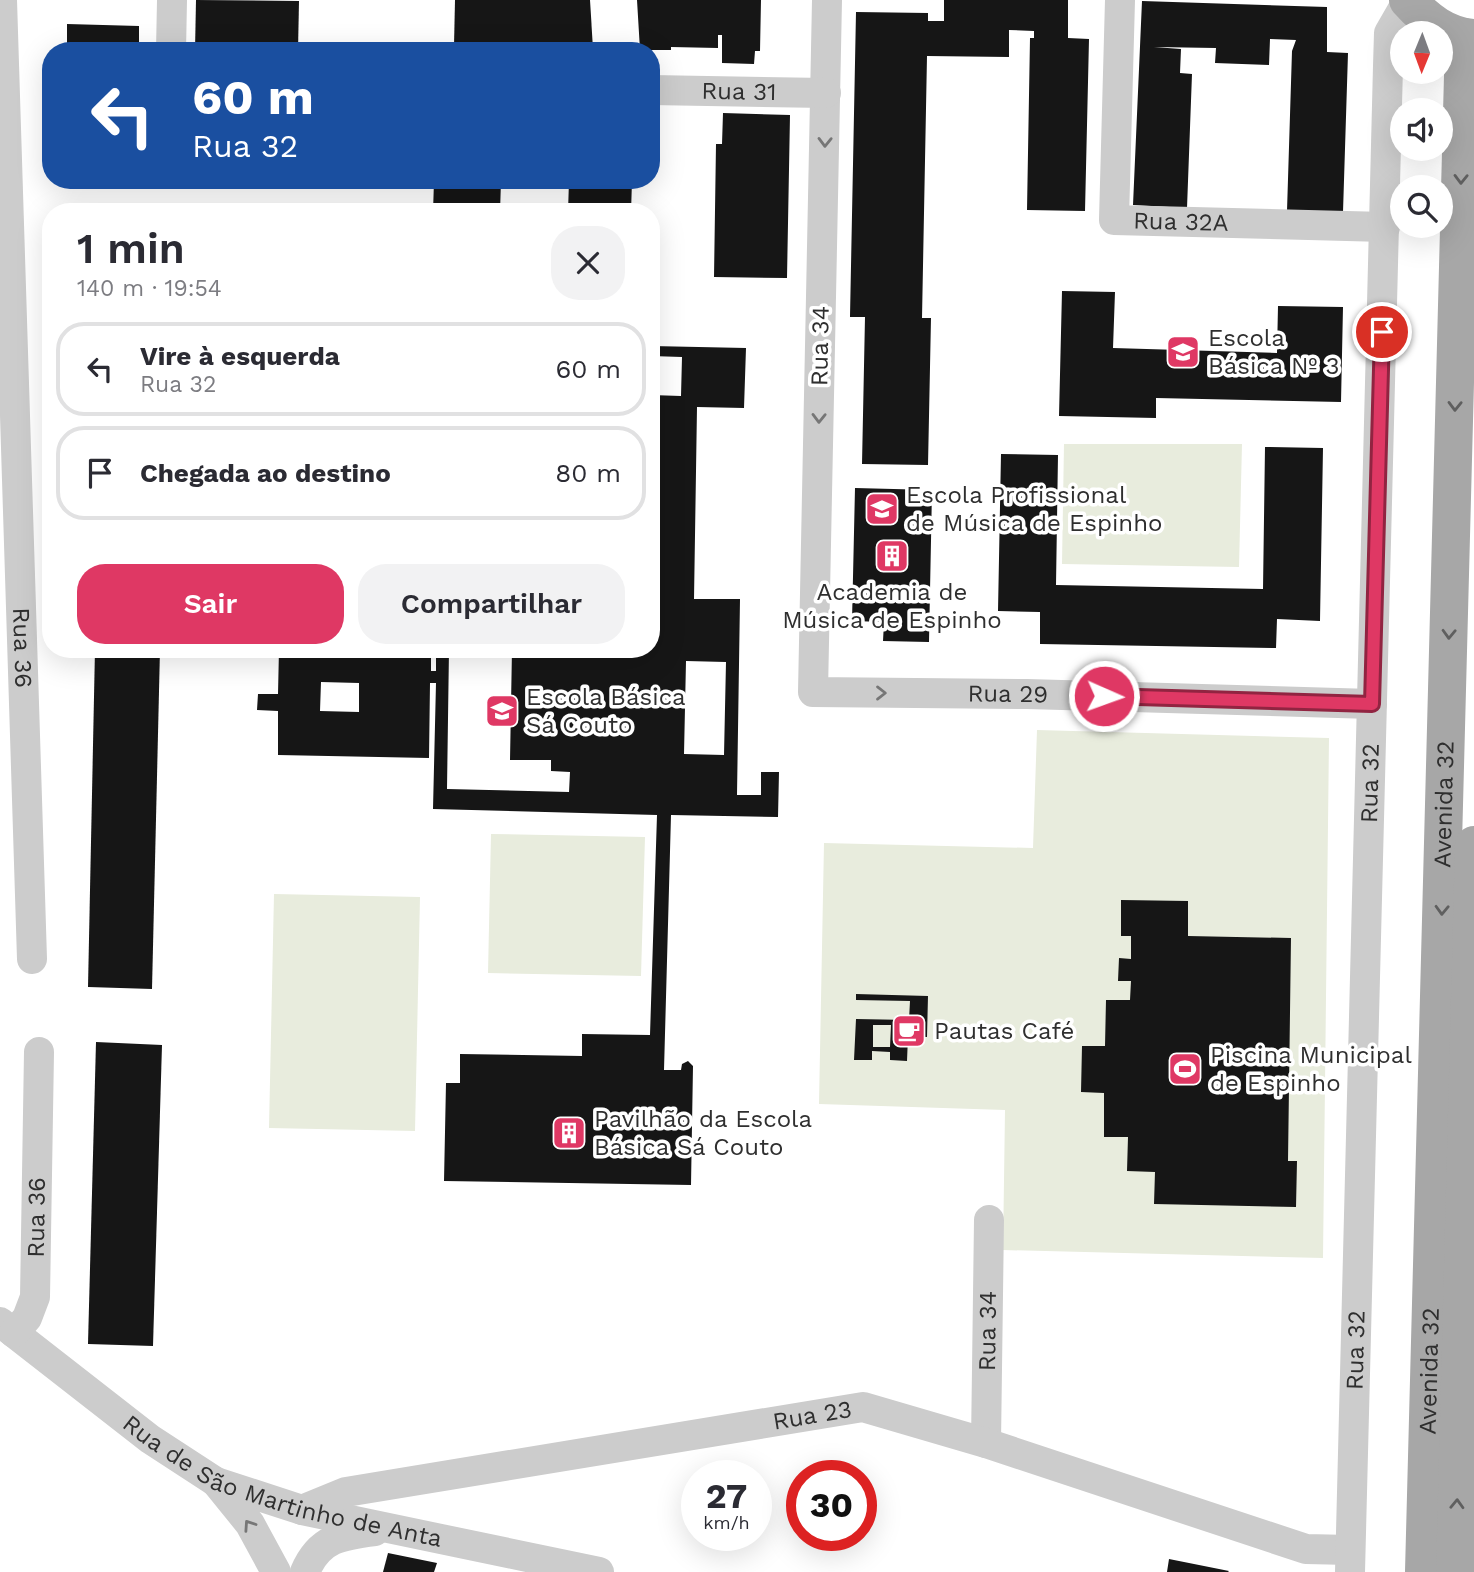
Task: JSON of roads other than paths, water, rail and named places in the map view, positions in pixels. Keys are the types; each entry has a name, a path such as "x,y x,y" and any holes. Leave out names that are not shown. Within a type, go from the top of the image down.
{"main road":[{"path":"1408,0 1423,17 1443,30 1469,38"},
{"name":"Avenida 32","path":"1424,1572 1469,38"},
{"name":"Avenida 32","path":"1455,1572 1474,845"}],"street":[{"name":"Rua 36","path":"2,0 32,959"},
{"path":"171,42 172,0"},
{"name":"Rua 34","path":"813,692 827,0"},
{"name":"Rua 32A","path":"1120,0 1114,220 1385,227"},
{"name":"Rua 32","path":"1350,1561 1389,33 1408,0"},
{"name":"Rua 31","path":"660,90 826,93"},
{"name":"Rua 29","path":"813,692 1027,694 1372,704"},
{"name":"Rua 36","path":"7,1328 27,1318 35,1297 39,1052"},
{"name":"Rua 34","path":"986,1443 989,1220"},
{"name":"Rua de São Martinho de Anta","path":"7,1328 150,1439 216,1482 302,1510 599,1572"},
{"name":"Rua 23","path":"302,1510 346,1492 849,1408 873,1408 1350,1561"},
{"path":"216,1482 250,1524 276,1572"},
{"path":"305,1572 311,1559 326,1543 347,1534 394,1529"}],"place":[{"name":"Escola Básica Nº 3","path":"1183,352"},
{"name":"Escola Profissional de Música de Espinho","path":"882,509"},
{"name":"Academia de Música de Espinho","path":"892,556"},
{"name":"Escola Básica Sá Couto","path":"502,711"},
{"name":"Pautas Café","path":"909,1031"},
{"name":"Piscina Municipal de Espinho","path":"1185,1069"},
{"name":"Pavilhão da Escola Básica Sá Couto","path":"569,1133"}]}
